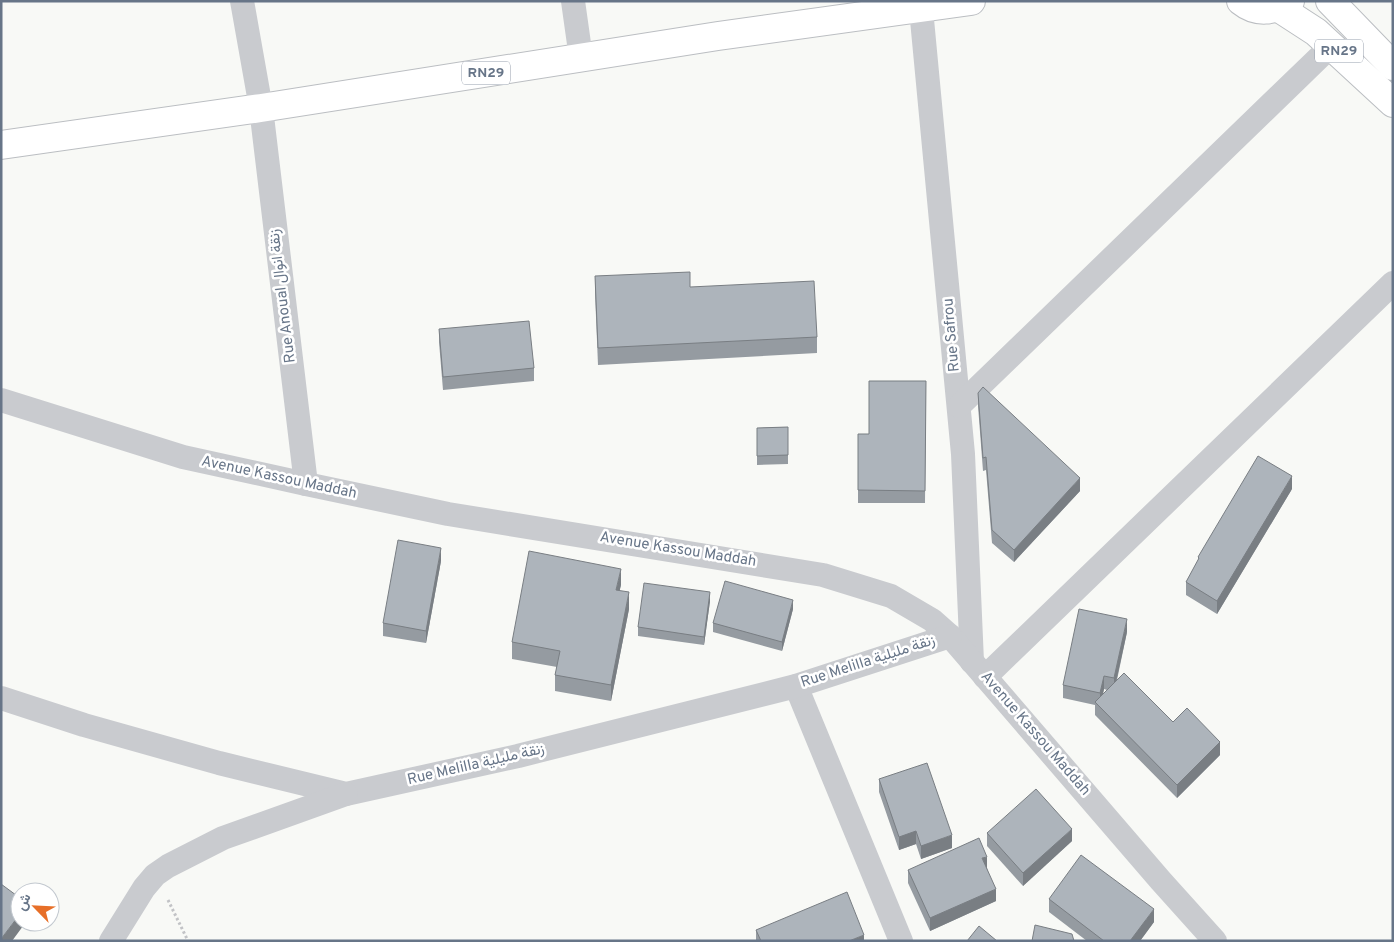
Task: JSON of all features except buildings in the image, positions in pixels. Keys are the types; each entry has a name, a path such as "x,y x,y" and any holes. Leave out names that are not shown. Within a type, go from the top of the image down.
{"main road":[{"name":"RN29","path":"1,145 261,108 718,36 971,1"},
{"name":"RN29","path":"1242,1 1257,9 1268,10 1284,5 1332,45 1393,103"},
{"name":"RN29","path":"1330,1 1393,66"}],"street":[{"name":"Rue Anoual زنقة انوال","path":"242,1 261,108 306,484"},
{"path":"573,1 581,58"},
{"name":"Rue Safrou","path":"921,9 959,406 978,669"},
{"path":"959,406 1332,45"},
{"path":"978,669 1393,283"},
{"name":"Avenue Kassou Maddah","path":"1,400 183,457 448,514 823,574 891,596 932,620 950,636 1215,941"},
{"name":"Rue Melilla زنقة مليلية","path":"1,698 219,763 346,794 518,756 796,686 950,636"},
{"path":"796,686 901,941"},
{"path":"111,941 144,888 155,875 168,866 223,838 346,794"}],"path":[{"path":"155,875 188,941"}]}
